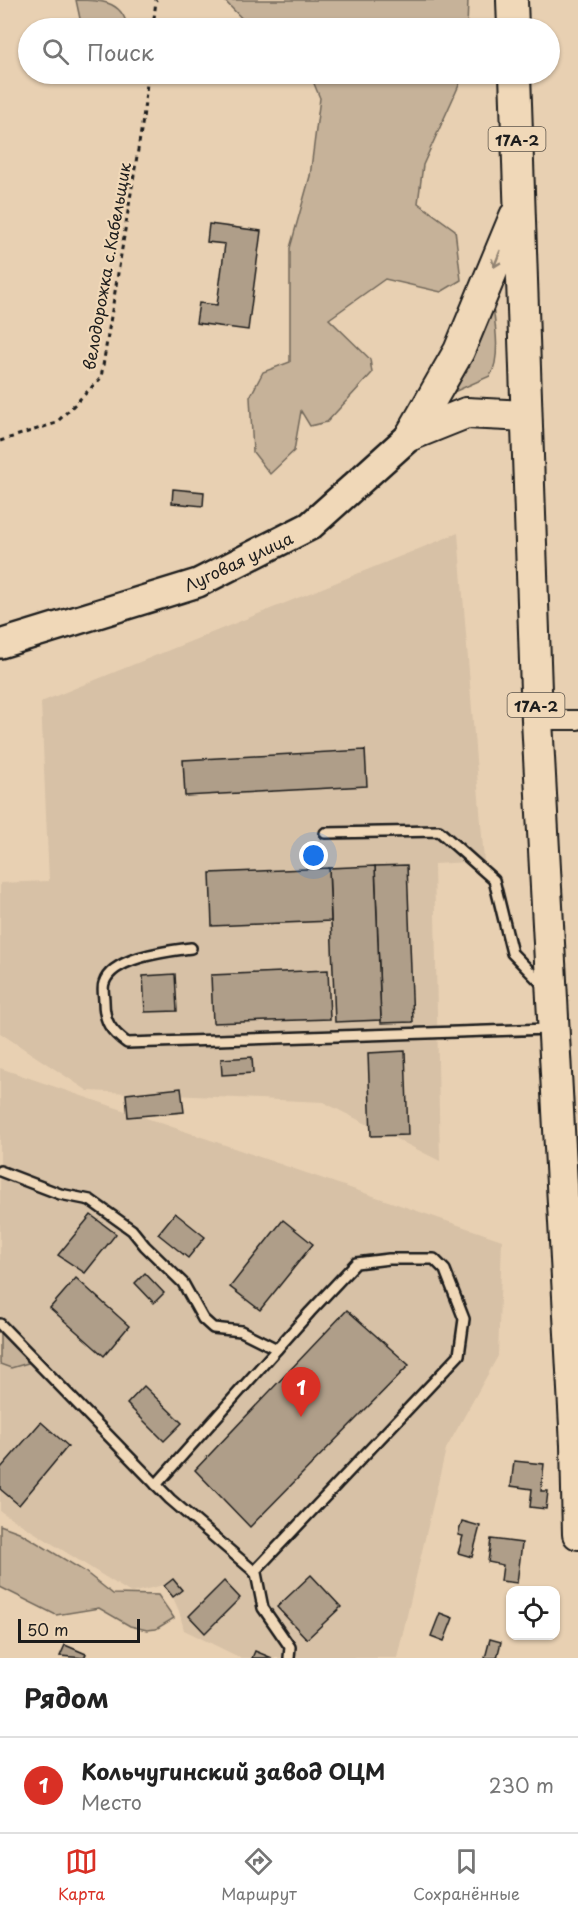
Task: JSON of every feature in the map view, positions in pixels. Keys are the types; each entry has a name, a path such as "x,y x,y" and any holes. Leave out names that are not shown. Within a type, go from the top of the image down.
{"main road":[{"path":"512,0 513,18"},
{"name":"17А-2","path":"515,84 537,720 575,1433 578,1534"},
{"path":"411,435 459,351 519,205"},
{"path":"411,435 466,413 526,416"}],"street":[{"name":"Луговая улица","path":"0,644 198,583 310,526 411,435"},
{"path":"537,720 578,720"}],"lane":[{"path":"325,833 439,831 494,880 512,953 551,993"},
{"path":"191,948 135,959 114,969 104,982 104,1014 110,1030 127,1044 552,1029"},
{"path":"0,1171 60,1194 90,1200 132,1230 183,1283 203,1319 213,1328 241,1332 277,1349"},
{"path":"156,1485 356,1263 389,1259 434,1259 445,1270 464,1319 459,1355 254,1572"},
{"path":"0,1324 156,1485 256,1573 263,1608 290,1647 289,1658"}],"path":[{"path":"154,18 156,0"},
{"name":"велодорожка с.Кабельщик","path":"0,441 56,423 101,378 147,84"}],"shaded area":[{"path":"76,0 108,3 120,11 124,18 80,18"},
{"path":"224,0 468,0 467,18 241,18"},
{"path":"314,84 459,84 423,165 418,203 455,230 461,280 441,292 385,279 329,319 370,359 372,373 327,422 310,426 301,411 294,451 270,474 253,452 250,397 263,372 290,362 290,248 310,176 320,98"},
{"path":"491,290 497,346 494,368 490,376 447,395"},
{"path":"458,533 484,861 434,864 440,1161 323,1102 88,1091 0,1033 0,883 49,881 41,702"},
{"path":"0,1068 502,1240 498,1356 446,1449 397,1658 241,1658 184,1630 179,1611 167,1584 131,1593 0,1511"},
{"path":"0,1326 14,1340 28,1363 11,1368 0,1364"},
{"path":"0,1525 19,1532 84,1571 113,1594 158,1595 174,1618 156,1629 147,1630 130,1626 99,1608 56,1615 0,1587"}],"building":[{"path":"209,224 261,231 248,330 196,323 199,303 217,305 225,244 207,242"},
{"path":"173,489 204,492 203,506 172,503"},
{"path":"365,750 367,786 185,796 183,760"},
{"path":"407,865 413,1022 381,1023 375,866"},
{"path":"375,866 381,1020 335,1022 329,868"},
{"path":"329,868 331,921 212,926 210,873"},
{"path":"328,970 330,1019 213,1023 211,975"},
{"path":"175,974 177,1011 145,1012 143,976"},
{"path":"405,1051 408,1135 371,1136 368,1053"},
{"path":"252,1057 253,1073 222,1075 221,1059"},
{"path":"181,1088 184,1112 128,1117 126,1094"},
{"path":"175,1213 205,1237 188,1258 158,1234"},
{"path":"91,1215 116,1234 85,1273 58,1255"},
{"path":"283,1220 313,1244 260,1310 230,1287"},
{"path":"145,1273 164,1293 154,1303 135,1283"},
{"path":"76,1278 129,1326 104,1356 50,1308"},
{"path":"347,1310 409,1365 250,1527 195,1470"},
{"path":"144,1386 182,1423 164,1441 127,1404"},
{"path":"41,1422 68,1446 19,1505 0,1489 0,1469"},
{"path":"514,1461 544,1464 541,1491 548,1491 546,1509 530,1507 532,1489 511,1486"},
{"path":"462,1521 480,1526 472,1557 458,1553 463,1536 458,1535"},
{"path":"491,1539 522,1543 517,1583 501,1581 503,1565 488,1562"},
{"path":"311,1575 341,1607 307,1639 277,1607"},
{"path":"173,1579 182,1590 173,1597 164,1586"},
{"path":"224,1581 240,1598 205,1633 189,1616"},
{"path":"440,1613 453,1618 444,1641 431,1636"},
{"path":"490,1639 501,1642 497,1658 485,1658"},
{"path":"65,1645 86,1654 84,1658 60,1656"},
{"path":"255,1651 272,1658 252,1658"}],"place":[{"name":"Кольчугинский завод ОЦМ","path":"301,1417"}]}
